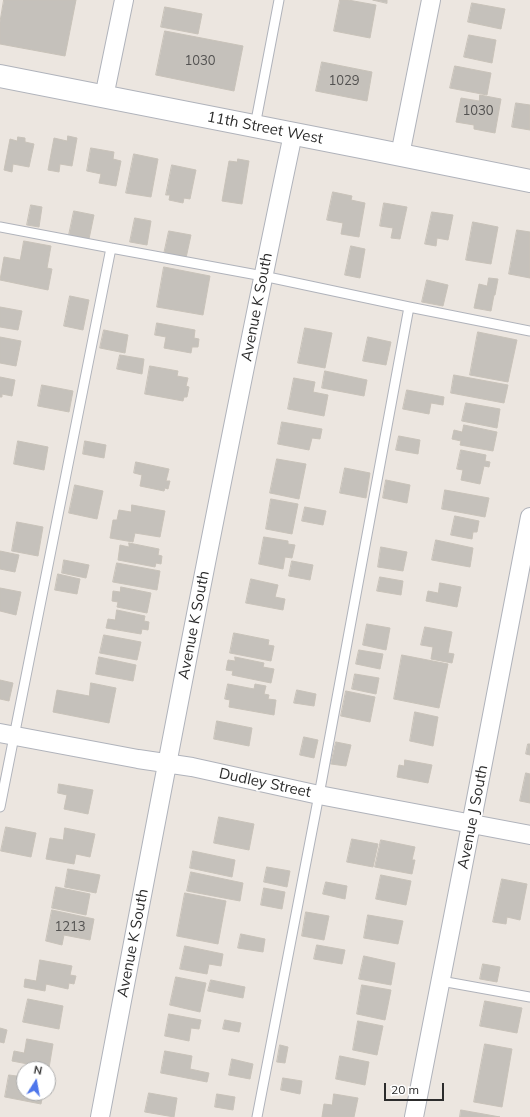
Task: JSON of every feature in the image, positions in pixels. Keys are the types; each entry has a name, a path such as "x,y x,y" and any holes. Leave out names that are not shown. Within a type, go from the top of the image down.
{"street":[{"path":"104,97 124,0"},
{"path":"400,155 431,0"},
{"name":"11th Street West","path":"0,76 530,181"},
{"name":"Avenue K South","path":"100,1117 167,764 263,276 293,134"},
{"name":"Avenue J South","path":"414,1117 472,824 530,517"},
{"name":"Dudley Street","path":"7,734 167,764 192,767 319,795 530,835"}],"lane":[{"path":"255,126 279,0"},
{"path":"0,227 263,276 530,331"},
{"path":"0,807 7,734 111,248"},
{"path":"256,1117 319,795 409,307"},
{"path":"441,981 530,997"}],"building":[{"path":"4,0 76,0 65,56 0,44 0,22"},
{"path":"340,0 376,5 370,38 334,31"},
{"path":"373,0 387,0 387,3"},
{"path":"472,3 505,9 501,29 468,22"},
{"path":"165,7 202,14 198,34 161,27"},
{"path":"165,31 243,46 234,91 156,75"},
{"path":"469,35 496,40 492,63 464,57"},
{"path":"322,62 372,72 367,101 316,91"},
{"path":"455,66 491,73 487,95 450,88"},
{"path":"480,95 501,99 495,133 474,129 474,125 456,122 461,98 479,101"},
{"path":"516,103 530,105 530,130 512,127"},
{"path":"68,136 77,138 72,166 60,164 59,172 48,170 54,138 67,141"},
{"path":"18,137 25,138 25,142 34,144 29,167 13,164 12,172 4,170 10,139 17,141"},
{"path":"91,148 114,152 113,159 121,161 116,186 99,183 101,174 87,171"},
{"path":"134,154 158,159 151,197 126,193"},
{"path":"238,159 249,161 242,204 222,201 229,161 237,162"},
{"path":"172,165 196,170 190,199 184,198 183,203 169,200 170,195 166,195"},
{"path":"333,192 352,196 351,200 365,203 359,237 341,234 343,223 327,220"},
{"path":"384,203 407,207 400,239 391,238 393,228 380,226"},
{"path":"31,205 42,207 39,227 27,225"},
{"path":"74,211 94,215 89,239 69,235"},
{"path":"432,212 453,215 448,240 437,238 436,246 425,244"},
{"path":"135,218 151,221 147,245 130,242"},
{"path":"473,222 498,227 491,264 466,260"},
{"path":"517,230 530,232 530,278 509,274"},
{"path":"169,231 191,235 186,258 164,254"},
{"path":"24,241 51,246 47,268 52,269 48,290 0,280 4,257 20,260"},
{"path":"351,246 365,249 360,278 345,275"},
{"path":"164,267 210,276 203,315 157,307"},
{"path":"489,278 498,279 491,311 474,308 479,284 487,286"},
{"path":"427,280 448,285 443,306 422,302"},
{"path":"70,296 89,300 83,330 64,326"},
{"path":"0,307 22,311 18,330 0,327"},
{"path":"157,323 195,330 194,338 199,339 198,347 192,347 191,353 164,348 166,337 155,335"},
{"path":"305,328 332,333 325,368 298,363"},
{"path":"104,330 128,335 125,353 100,348"},
{"path":"478,332 517,340 508,382 470,375"},
{"path":"0,337 21,341 16,366 0,363"},
{"path":"368,337 391,342 386,365 363,361"},
{"path":"120,355 144,359 142,374 117,369"},
{"path":"150,366 178,371 177,376 188,378 186,386 189,387 187,397 184,397 183,401 145,394"},
{"path":"325,371 367,380 364,396 322,388"},
{"path":"454,375 508,385 504,403 451,393"},
{"path":"0,377 15,380 12,396 2,394 2,397 0,397"},
{"path":"294,378 315,382 313,392 328,395 324,416 288,409"},
{"path":"42,385 73,391 69,412 38,406"},
{"path":"407,390 444,397 443,405 431,403 429,414 403,409"},
{"path":"466,403 500,409 497,428 462,421"},
{"path":"282,422 322,429 320,439 312,438 309,450 278,444"},
{"path":"464,425 497,432 493,451 460,445 461,441 452,439 454,430 462,432"},
{"path":"399,436 420,440 418,454 396,450"},
{"path":"18,441 48,447 44,470 14,464"},
{"path":"85,441 106,445 104,458 83,454"},
{"path":"461,450 486,455 485,461 490,462 489,467 484,466 480,484 461,480 463,470 457,469"},
{"path":"277,459 306,464 299,499 270,493"},
{"path":"136,462 169,469 166,481 170,481 168,489 165,488 164,491 140,486 142,475 134,473"},
{"path":"345,468 370,473 366,498 340,493"},
{"path":"386,480 410,485 407,503 383,498"},
{"path":"75,485 103,491 97,519 69,513"},
{"path":"445,490 489,498 485,517 442,509"},
{"path":"271,499 298,504 292,534 266,529"},
{"path":"132,505 165,511 160,537 135,533 133,542 110,538 113,520 117,520 119,510 131,512"},
{"path":"305,507 326,511 323,525 302,521"},
{"path":"455,516 479,521 477,532 473,532 472,539 451,535"},
{"path":"17,522 43,527 38,556 12,551"},
{"path":"264,537 288,541 288,544 295,545 292,558 285,557 283,569 259,564"},
{"path":"436,540 473,548 470,567 432,560"},
{"path":"129,543 159,549 158,555 162,556 161,564 156,563 155,567 118,560 120,545 129,547"},
{"path":"381,547 407,552 403,571 378,567"},
{"path":"0,551 19,555 15,572 0,569"},
{"path":"64,560 89,565 86,578 62,573"},
{"path":"292,561 313,565 310,580 289,576"},
{"path":"117,563 160,571 157,590 113,582"},
{"path":"58,574 80,579 77,594 55,590"},
{"path":"380,577 403,581 401,595 377,591"},
{"path":"251,579 278,585 275,597 285,599 283,610 246,603"},
{"path":"440,583 461,587 457,607 426,601 428,591 438,593"},
{"path":"121,587 151,593 147,613 117,607 118,602 112,601 113,591 120,592"},
{"path":"0,588 21,592 16,615 0,611"},
{"path":"117,610 145,616 144,621 149,622 148,630 142,629 141,634 106,628 108,619 115,620"},
{"path":"367,624 390,628 386,650 363,645"},
{"path":"425,627 452,632 448,653 454,654 452,663 431,659 433,647 421,645"},
{"path":"234,633 269,640 268,645 274,646 271,661 230,653"},
{"path":"104,635 141,642 137,660 100,653"},
{"path":"359,650 383,654 380,669 356,664"},
{"path":"402,655 448,664 439,708 394,699"},
{"path":"99,657 136,665 133,681 96,674"},
{"path":"235,657 264,663 263,667 274,669 271,683 232,675 233,671 226,670 228,660 235,661"},
{"path":"355,674 379,678 376,694 352,689"},
{"path":"0,680 13,683 9,701 0,699"},
{"path":"91,683 116,688 109,723 53,712 57,690 89,696"},
{"path":"228,684 254,689 255,684 266,686 264,694 269,695 268,699 276,700 274,715 229,707 230,700 225,699"},
{"path":"297,690 316,694 314,706 294,703"},
{"path":"346,691 375,697 370,722 341,716"},
{"path":"415,712 438,717 433,746 410,741"},
{"path":"217,721 252,728 249,746 214,739"},
{"path":"304,737 318,740 314,758 300,755"},
{"path":"336,742 351,745 346,766 331,764"},
{"path":"528,744 530,744 530,755 526,754"},
{"path":"405,760 432,765 428,783 397,777 399,765 404,766"},
{"path":"526,773 530,774 530,803 520,801"},
{"path":"59,784 93,790 88,814 64,809 67,795 58,793"},
{"path":"219,817 254,824 249,850 214,843"},
{"path":"6,827 36,833 31,857 1,851"},
{"path":"65,828 95,834 90,857 76,854 74,864 46,859 50,838 63,840"},
{"path":"352,839 378,844 373,867 347,862"},
{"path":"381,840 415,847 412,860 415,860 412,874 375,867"},
{"path":"193,851 235,860 232,877 190,868"},
{"path":"267,867 290,871 287,887 264,882"},
{"path":"68,869 100,875 96,893 65,887"},
{"path":"191,872 243,883 240,901 187,891"},
{"path":"381,875 411,881 406,905 376,899"},
{"path":"502,879 527,884 520,920 507,917 506,924 493,922"},
{"path":"326,882 347,886 345,899 323,894"},
{"path":"56,887 90,894 86,915 52,908"},
{"path":"264,888 285,892 282,909 261,905"},
{"path":"185,893 226,901 218,944 177,936"},
{"path":"52,910 94,919 90,940 64,935 62,945 46,941"},
{"path":"306,912 329,916 324,940 302,936"},
{"path":"368,915 403,921 398,944 364,938"},
{"path":"241,934 265,939 263,952 238,948"},
{"path":"317,945 345,950 342,964 314,959"},
{"path":"185,946 223,954 221,966 209,964 207,974 180,969"},
{"path":"364,956 395,963 391,985 359,979"},
{"path":"40,960 72,966 70,975 76,976 74,984 69,983 68,989 46,984 45,991 24,987 25,979 36,981"},
{"path":"483,964 500,967 497,982 480,979"},
{"path":"176,977 206,983 200,1012 170,1005"},
{"path":"211,980 245,987 243,998 208,991"},
{"path":"362,985 391,990 385,1020 357,1014"},
{"path":"28,999 63,1006 59,1029 23,1022"},
{"path":"485,1001 522,1008 517,1033 480,1026"},
{"path":"169,1014 201,1020 199,1029 191,1028 189,1041 165,1036"},
{"path":"225,1020 241,1023 239,1032 223,1029"},
{"path":"358,1021 383,1026 377,1055 353,1050"},
{"path":"0,1028 7,1030 4,1043 0,1042"},
{"path":"27,1039 53,1044 50,1061 12,1061 14,1051 24,1053"},
{"path":"485,1044 512,1049 502,1107 474,1102"},
{"path":"280,1045 288,1047 285,1063 277,1062"},
{"path":"165,1051 192,1056 190,1069 209,1073 207,1082 161,1073"},
{"path":"340,1056 369,1062 365,1085 336,1079"},
{"path":"232,1059 253,1064 250,1079 229,1075"},
{"path":"9,1075 16,1076 16,1099 5,1097"},
{"path":"283,1078 302,1081 300,1094 281,1090"},
{"path":"149,1093 177,1098 174,1117 145,1112"},
{"path":"217,1094 235,1097 233,1110 215,1107"},
{"path":"334,1094 358,1098 354,1117 322,1117 324,1104 332,1105"},
{"path":"26,1101 42,1101 41,1104"},
{"path":"461,1110 500,1117 460,1117"}]}
